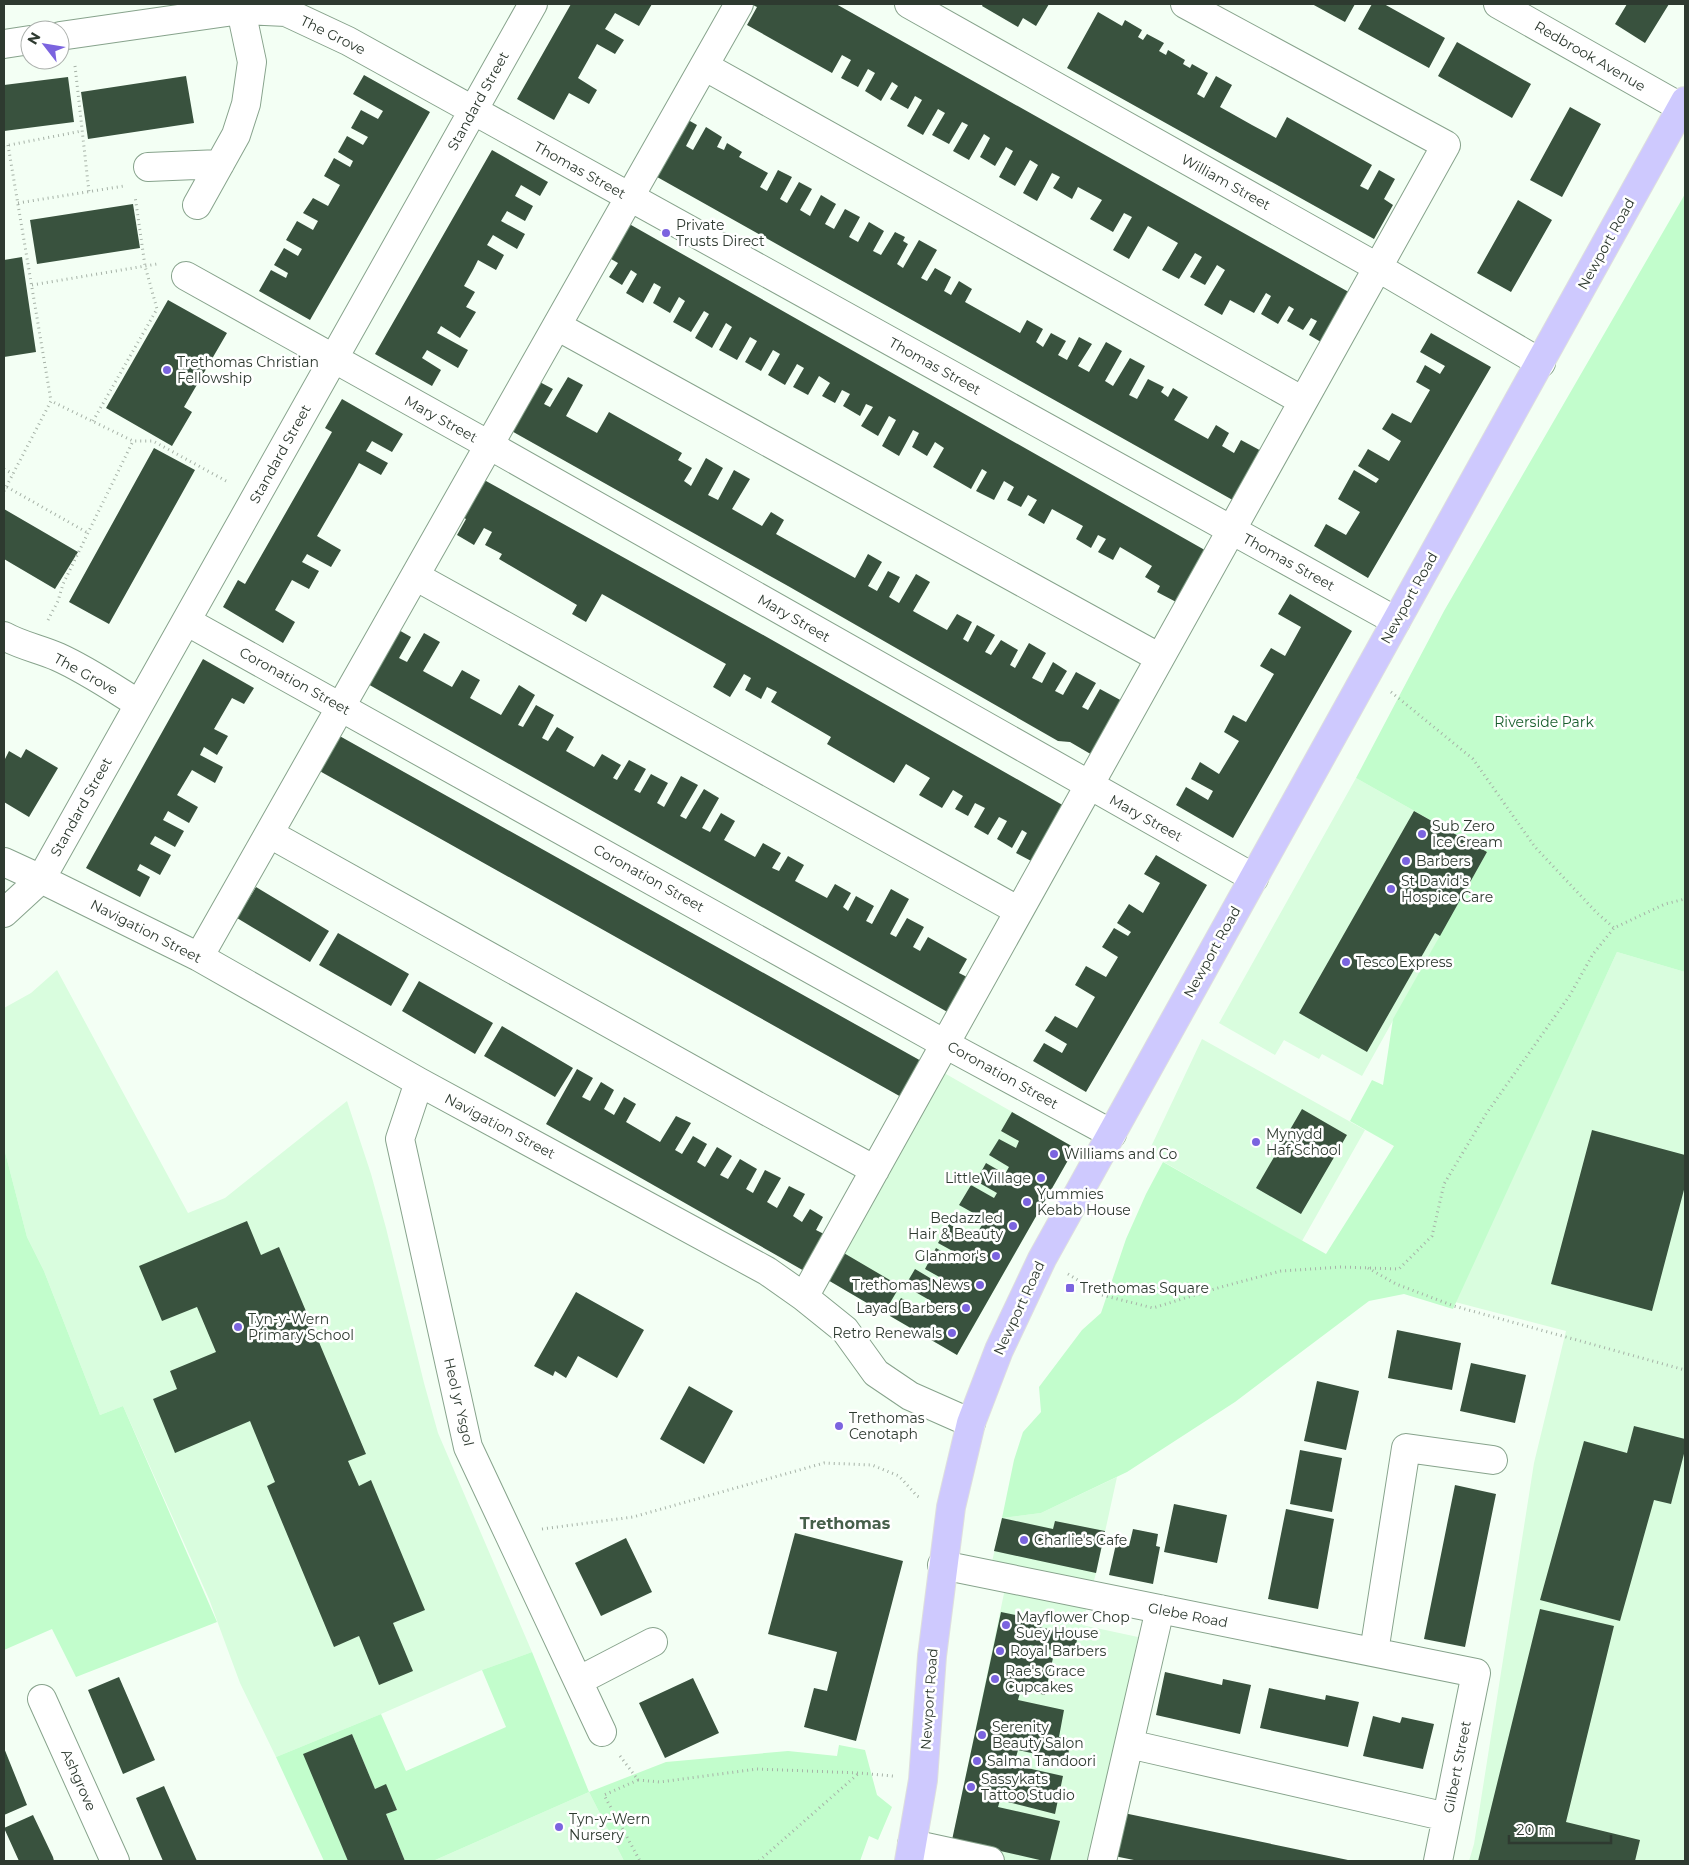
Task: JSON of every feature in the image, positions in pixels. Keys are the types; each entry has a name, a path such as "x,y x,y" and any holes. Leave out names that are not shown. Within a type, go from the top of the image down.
{"main road":[{"name":"Newport Road","path":"911,1852 923,1780 932,1656 942,1565 951,1507 971,1423 999,1350 1042,1259 1683,105"}],"street":[{"name":"Standard Street","path":"4,913 41,879 533,4"},
{"path":"200,957 739,4"},
{"name":"William Street","path":"909,4 1377,267 1540,363"},
{"path":"804,1297 1446,144 1186,4"},
{"name":"Redbrook Avenue","path":"1498,4 1683,105"},
{"name":"The Grove","path":"70,34 241,10 286,12 348,42 473,111"},
{"path":"197,205 236,135 246,104 252,62 241,10"},
{"path":"4,44 20,42"},
{"path":"704,66 1303,401"},
{"name":"Thomas Street","path":"473,111 1396,621"},
{"path":"148,167 220,164"},
{"name":"Mary Street","path":"186,276 1254,878"},
{"path":"557,326 1160,658"},
{"path":"415,576 1019,912"},
{"name":"Coronation Street","path":"186,621 946,1044 1112,1134"},
{"name":"The Grove","path":"4,636 31,648 56,656 80,668 139,704"},
{"path":"270,834 875,1170"},
{"name":"Navigation Street","path":"4,862 200,957 419,1082 767,1270 845,1330 876,1372 910,1396 971,1423"},
{"name":"Heol yr Ysgol","path":"419,1082 400,1139 468,1447 602,1732"},
{"path":"1374,1652 1406,1448 1493,1460"},
{"name":"Glebe Road","path":"942,1565 1476,1673"},
{"path":"1102,1861 1160,1609"},
{"path":"578,1681 653,1642"},
{"name":"Gilbert Street","path":"1438,1861 1476,1673"},
{"name":"Ashgrove","path":"42,1699 115,1861"},
{"path":"1129,1744 1447,1817"},
{"path":"911,1852 990,1861"}],"path":[{"path":"70,59 82,131 89,192"},
{"path":"4,491 52,401 18,203 6,146 82,131"},
{"path":"18,203 125,186"},
{"path":"93,421 157,309 145,266 135,194"},
{"path":"32,284 185,259 186,276"},
{"path":"52,401 134,441 153,441 256,497"},
{"path":"31,648 58,601 63,584 134,441"},
{"path":"4,468 13,474"},
{"path":"6,486 88,533"},
{"path":"1368,673 1473,759 1535,847 1596,912 1614,928"},
{"path":"1042,1259 1102,1295 1153,1308 1282,1270 1399,1269 1432,1236 1444,1184 1486,1114 1570,996 1594,954 1614,928 1665,904 1685,899"},
{"path":"1367,1268 1396,1284 1454,1306 1685,1370"},
{"path":"509,1534 633,1517 824,1463 872,1465 899,1476 917,1496 951,1507"},
{"path":"602,1732 638,1780"},
{"path":"640,1861 604,1795 638,1780 660,1782 757,1769 859,1773 923,1780"},
{"path":"759,1861 859,1773"}],"shaded area":[{"path":"1356,778 1487,852 1362,1076 1322,1054 1319,1059 1284,1040 1275,1055 1219,1023"},
{"path":"1617,952 1685,972 1685,1861 1469,1861 1474,1844 1534,1463 1566,1331 1455,1302"},
{"name":"Tyn-y-Wern Primary School","path":"57,970 188,1213 225,1198 347,1101 371,1174 386,1228 438,1433 532,1652 482,1670 276,1757 240,1683 209,1599 123,1406 100,1415 44,1271 27,1237 4,1148 4,1008 31,993"},
{"name":"Mynydd Haf School","path":"1202,1039 1365,1130 1302,1241 1148,1153"},
{"path":"939,1070 1075,1148 957,1355 821,1276"},
{"path":"1117,1477 1096,1573 1082,1625 1138,1637 1093,1861 948,1861 1007,1579 989,1575 1002,1518 1041,1513"},
{"name":"Tyn-y-Wern Nursery","path":"589,1792 624,1861 433,1861"}],"green space":[{"name":"Riverside Park","path":"1685,194 1685,972 1617,952 1453,1309 1404,1294 1369,1301 1235,1402 1127,1472 1041,1513 1002,1518 1014,1460 1023,1432 1041,1412 1039,1387 1082,1330 1101,1313 1126,1239 1163,1162 1326,1254 1394,1146 1350,1121 1372,1080 1383,1085 1393,1019 1487,852 1356,778 1444,611"},
{"path":"4,1148 27,1237 44,1271 100,1415 123,1406 217,1622 76,1677 52,1629 4,1650"},
{"path":"532,1652 589,1792 433,1861 405,1861 386,1814 397,1810 386,1785 375,1789 352,1734 304,1754 348,1860 324,1861 276,1757 381,1714 406,1771 506,1727 482,1670"},
{"path":"839,1745 865,1750 877,1795 892,1807 878,1840 869,1836 860,1861 624,1861 589,1792 666,1762 788,1751 837,1756"}],"building":[{"path":"571,4 652,4 639,26 615,13 605,29 624,40 615,54 597,44 578,78 597,90 589,104 569,93 554,120 517,99"},
{"path":"751,4 836,4 1354,295 1326,345 1309,335 1317,321 1311,318 1303,330 1287,321 1294,309 1289,306 1278,324 1261,314 1271,296 1266,293 1254,313 1230,300 1222,315 1204,305 1225,270 1217,265 1205,285 1190,277 1202,257 1195,253 1179,279 1162,270 1178,243 1148,226 1129,259 1113,250 1132,217 1124,213 1113,232 1090,219 1102,200 1078,187 1072,199 1053,188 1060,177 1052,173 1037,201 1023,193 1038,165 1030,160 1015,186 999,177 1013,151 1006,147 995,166 980,157 990,138 984,134 969,160 953,151 968,125 962,122 949,144 932,135 945,113 938,109 923,135 907,126 922,100 915,96 908,109 890,99 898,86 892,82 881,101 865,91 875,73 868,69 858,87 841,78 851,60 842,55 832,73 747,25 757,7"},
{"path":"983,4 1049,4 1036,26 1023,18 1018,27 982,6"},
{"path":"1312,4 1355,4 1345,22"},
{"path":"1372,4 1384,4 1445,38 1429,68 1358,29"},
{"path":"1627,4 1669,4 1645,43 1615,24"},
{"path":"1098,12 1122,26 1125,20 1142,30 1138,37 1143,40 1147,34 1164,43 1159,51 1166,55 1168,50 1185,60 1183,64 1190,68 1192,64 1208,73 1197,94 1204,98 1216,76 1232,85 1220,107 1252,125 1276,138 1287,117 1372,165 1360,186 1368,190 1379,170 1395,179 1384,199 1393,205 1374,239 1067,68"},
{"path":"1457,42 1531,84 1512,118 1438,76"},
{"path":"364,75 430,112 310,320 259,291 271,270 286,278 288,273 274,265 284,248 298,256 302,249 286,240 297,221 313,230 318,221 303,213 313,198 328,206 340,185 324,176 334,158 350,167 353,161 338,152 347,136 363,145 368,137 351,128 361,110 378,119 383,111 353,94"},
{"path":"186,76 194,123 88,139 81,92"},
{"path":"68,77 74,122 4,131 4,85"},
{"path":"1570,107 1601,124 1562,197 1530,180"},
{"path":"681,116 697,125 686,146 693,150 706,127 722,137 717,147 724,150 727,143 742,152 739,157 768,173 760,187 767,191 778,170 792,177 780,199 787,203 799,182 812,189 800,210 810,216 821,195 836,204 825,224 834,229 845,209 860,217 849,237 858,242 869,222 884,231 873,251 881,255 895,232 905,237 903,241 908,244 897,264 903,268 919,240 937,250 921,278 927,281 935,268 951,277 944,291 951,295 959,281 972,289 965,302 1020,333 1027,320 1043,329 1036,342 1043,347 1051,333 1066,341 1058,355 1067,360 1079,337 1092,344 1078,366 1089,372 1106,342 1122,351 1105,381 1113,386 1130,358 1145,366 1129,395 1137,399 1148,379 1164,387 1161,392 1168,397 1173,388 1188,397 1174,420 1208,439 1216,425 1229,433 1222,446 1234,453 1241,440 1265,453 1238,503 650,173"},
{"path":"492,150 548,182 540,196 521,185 515,196 533,206 525,221 507,211 501,221 525,234 517,249 493,235 487,245 504,255 496,270 478,260 464,286 475,292 466,307 476,312 460,338 441,326 437,333 468,350 458,368 427,350 422,358 441,370 432,386 375,354"},
{"path":"1518,200 1552,220 1511,292 1477,273"},
{"path":"133,204 140,248 37,264 30,220"},
{"path":"624,221 1210,553 1180,604 1157,592 1160,586 1145,577 1152,566 1120,547 1113,560 1098,552 1106,539 1098,535 1091,548 1076,539 1083,526 1052,509 1044,524 1028,515 1037,500 1028,495 1021,507 1007,500 1014,487 1004,481 994,500 976,491 987,472 982,469 971,489 933,467 944,448 935,442 927,456 912,447 919,433 913,430 899,456 882,446 896,420 889,416 878,436 861,426 873,407 866,404 860,416 843,406 850,394 842,390 835,403 822,396 830,383 819,376 808,395 793,387 804,368 797,364 785,385 768,375 780,354 773,350 761,371 745,362 757,341 750,337 737,360 719,350 732,327 726,323 712,348 695,338 709,314 704,311 691,332 673,322 685,301 679,297 670,313 653,303 661,287 654,283 643,303 626,293 637,274 631,270 622,285 609,277 618,263 604,255"},
{"path":"22,257 36,352 4,357 4,260"},
{"name":"Trethomas Christian Fellowship","path":"168,300 227,333 184,407 192,412 172,446 106,408"},
{"path":"1431,333 1491,367 1368,578 1314,546 1326,524 1346,535 1360,512 1338,499 1354,470 1376,483 1379,479 1358,466 1368,449 1389,461 1401,441 1382,429 1392,413 1411,423 1430,390 1416,382 1425,365 1440,374 1445,366 1420,352"},
{"path":"568,377 583,385 566,416 597,433 609,412 682,453 678,460 692,468 684,481 691,486 706,458 723,468 708,495 718,500 734,470 750,479 732,509 762,526 771,512 784,520 776,534 855,578 868,554 882,562 868,586 877,591 888,571 900,577 889,597 899,603 916,574 930,582 913,611 947,630 957,614 972,622 963,639 968,642 977,625 995,635 985,652 991,655 1001,640 1018,650 1010,665 1015,668 1029,643 1046,653 1032,678 1042,683 1053,662 1067,671 1055,691 1063,695 1076,672 1096,683 1082,707 1088,710 1100,689 1124,702 1094,756 1070,742 1058,741 788,586 506,428 534,379 553,389 544,404 550,407"},
{"path":"342,399 403,434 392,452 372,441 366,451 388,463 381,475 359,463 317,536 341,550 331,567 307,554 302,562 319,571 309,589 292,580 275,610 295,622 283,643 223,607 238,580 245,584 332,432 325,428"},
{"path":"154,448 195,470 109,624 69,602"},
{"path":"477,476 765,636 1066,807 1035,863 1016,853 1027,833 1022,830 1012,848 997,839 1007,821 999,817 988,835 974,827 985,808 975,803 968,816 955,809 963,796 953,790 942,808 919,795 930,778 906,764 894,783 827,744 831,737 771,702 777,692 767,687 761,699 745,690 751,678 744,674 730,697 713,687 726,664 602,594 586,622 572,614 577,605 499,559 502,554 485,545 492,532 484,528 474,545 457,535 466,519 456,513"},
{"path":"4,509 78,552 55,589 4,559"},
{"path":"1290,594 1352,631 1233,838 1176,805 1186,787 1208,800 1213,791 1191,779 1200,762 1219,774 1239,741 1224,732 1233,715 1246,722 1274,674 1260,666 1271,648 1285,656 1301,627 1278,614"},
{"path":"397,629 411,637 399,658 407,662 424,633 440,642 423,671 452,687 462,670 480,680 470,698 501,715 519,685 535,695 518,725 523,727 536,705 554,715 542,738 548,741 557,727 574,737 566,751 594,767 602,754 621,765 613,778 617,780 629,760 646,769 634,790 640,793 651,774 668,783 657,803 664,807 681,776 698,785 680,816 686,819 704,789 719,798 702,828 710,832 721,813 735,821 724,840 755,857 763,843 781,853 772,868 779,871 788,856 804,865 795,881 827,898 835,884 851,893 843,907 848,911 856,896 874,906 866,921 872,924 891,889 909,899 890,934 896,937 907,918 924,927 913,947 920,951 928,937 967,959 959,973 971,979 951,1014 366,683"},
{"path":"203,659 254,688 244,704 232,698 214,729 228,736 217,755 204,747 200,755 223,767 215,783 192,770 177,795 198,807 189,823 168,811 163,820 184,831 175,847 155,836 150,844 171,855 160,875 140,864 137,870 150,877 140,897 86,868"},
{"path":"336,734 923,1062 903,1098 316,769"},
{"path":"26,749 58,768 29,817 4,802 4,761 9,751 21,758"},
{"path":"1414,811 1487,852 1440,936 1435,933 1367,1052 1299,1013"},
{"path":"1156,855 1207,885 1086,1092 1033,1061 1044,1043 1062,1053 1067,1044 1045,1031 1055,1016 1077,1028 1095,997 1075,985 1086,966 1106,977 1118,957 1102,947 1114,928 1128,936 1131,932 1117,923 1129,904 1143,913 1160,883 1144,874"},
{"path":"256,887 329,931 310,962 237,918"},
{"path":"338,933 409,974 391,1006 319,965"},
{"path":"419,981 493,1023 475,1054 402,1011"},
{"path":"502,1026 573,1068 555,1097 484,1056"},
{"path":"577,1069 593,1078 582,1097 590,1101 601,1082 614,1090 604,1109 614,1115 624,1097 636,1104 626,1122 660,1142 676,1116 691,1123 675,1150 682,1154 693,1136 707,1144 697,1162 705,1167 717,1147 732,1156 720,1175 728,1179 740,1159 757,1169 746,1189 753,1193 765,1170 781,1178 767,1202 777,1208 789,1186 805,1194 793,1216 802,1222 810,1209 823,1217 816,1230 826,1235 806,1272 546,1124"},
{"path":"1302,1109 1347,1135 1301,1214 1256,1188"},
{"path":"1012,1112 1075,1148 957,1355 890,1316 901,1298 925,1311 931,1301 905,1286 915,1269 940,1284 943,1279 925,1269 936,1248 955,1259 958,1254 938,1243 949,1224 974,1238 982,1225 984,1219 959,1205 971,1185 994,1198 997,1193 976,1181 986,1163 1005,1174 1009,1167 989,1155 999,1139 1016,1148 1019,1141 1001,1131"},
{"path":"1592,1130 1685,1155 1685,1186 1652,1311 1551,1284"},
{"path":"247,1221 261,1255 279,1247 366,1454 348,1461 359,1486 371,1480 425,1610 393,1623 413,1671 379,1685 359,1636 334,1647 267,1486 275,1482 250,1421 175,1453 153,1399 177,1389 170,1371 216,1352 197,1307 162,1321 139,1266"},
{"path":"837,1249 900,1286 884,1313 821,1276"},
{"path":"576,1292 644,1330 617,1378 578,1356 566,1378 555,1371 553,1376 534,1366"},
{"path":"1397,1330 1461,1343 1452,1390 1388,1378"},
{"path":"1471,1363 1526,1375 1515,1423 1460,1411"},
{"path":"1317,1381 1359,1391 1346,1450 1304,1441"},
{"path":"689,1386 733,1411 704,1464 660,1439"},
{"path":"1634,1426 1685,1439 1685,1450 1671,1504 1654,1500 1620,1621 1540,1600 1584,1441 1627,1453"},
{"path":"1300,1450 1342,1458 1332,1512 1290,1504"},
{"path":"1455,1485 1496,1494 1465,1647 1424,1639"},
{"path":"1174,1504 1227,1515 1217,1563 1164,1552"},
{"path":"1286,1509 1334,1519 1318,1609 1268,1599"},
{"path":"1002,1518 1053,1529 1055,1521 1105,1531 1096,1573 994,1551"},
{"path":"1133,1529 1158,1534 1156,1546 1160,1547 1153,1584 1109,1575 1116,1544 1129,1546"},
{"path":"795,1533 903,1561 856,1741 804,1727 814,1688 827,1691 837,1652 768,1634"},
{"path":"626,1538 652,1592 601,1616 575,1563"},
{"path":"1540,1609 1614,1626 1566,1822 1640,1840 1635,1861 1478,1861"},
{"path":"1001,1612 1035,1619 1034,1626 1078,1635 1074,1655 1030,1645 1028,1652 1053,1658 1045,1695 1021,1689 1018,1700 1064,1710 1059,1737 1071,1739 1067,1761 1018,1750 1014,1765 1063,1776 1055,1814 1000,1800 998,1807 1060,1821 1050,1861 952,1840"},
{"path":"1165,1672 1222,1685 1223,1679 1251,1685 1240,1734 1156,1715"},
{"path":"119,1677 155,1760 123,1774 88,1690"},
{"path":"693,1678 719,1733 665,1758 639,1703"},
{"path":"1269,1688 1325,1700 1326,1695 1359,1702 1348,1747 1260,1728"},
{"path":"1373,1716 1400,1723 1402,1717 1434,1724 1423,1769 1363,1756"},
{"path":"352,1734 375,1789 386,1784 397,1810 386,1814 405,1861 348,1861 303,1754"},
{"path":"4,1748 27,1805 4,1815"},
{"path":"164,1786 197,1861 163,1861 136,1798"},
{"path":"1119,1812 1348,1861 1139,1861 1109,1855"},
{"path":"33,1815 54,1861 19,1861 4,1828"}],"place":[{"name":"Private Trusts Direct","path":"666,233"},
{"name":"Trethomas Christian Fellowship","path":"167,370"},
{"name":"Sub Zero Ice Cream","path":"1422,834"},
{"name":"Barbers","path":"1406,861"},
{"name":"St David's Hospice Care","path":"1391,889"},
{"name":"Tesco Express","path":"1346,962"},
{"name":"Mynydd Haf School","path":"1256,1142"},
{"name":"Williams and Co","path":"1054,1154"},
{"name":"Little Village","path":"1041,1178"},
{"name":"Yummies Kebab House","path":"1027,1202"},
{"name":"Bedazzled Hair & Beauty","path":"1013,1226"},
{"name":"Glanmor's","path":"996,1256"},
{"name":"Trethomas News","path":"980,1285"},
{"name":"Trethomas Square","path":"1070,1288"},
{"name":"Layad Barbers","path":"966,1308"},
{"name":"Tyn-y-Wern Primary School","path":"238,1327"},
{"name":"Retro Renewals","path":"952,1333"},
{"name":"Trethomas Cenotaph","path":"839,1426"},
{"name":"Charlie's Cafe","path":"1024,1540"},
{"name":"Mayflower Chop Suey House","path":"1006,1625"},
{"name":"Royal Barbers","path":"1000,1651"},
{"name":"Rae's Grace Cupcakes","path":"995,1679"},
{"name":"Serenity Beauty Salon","path":"982,1735"},
{"name":"Salma Tandoori","path":"977,1761"},
{"name":"Sassykats Tattoo Studio","path":"971,1787"},
{"name":"Tyn-y-Wern Nursery","path":"559,1827"}],"district":[{"name":"Trethomas","path":"845,1523"}]}
